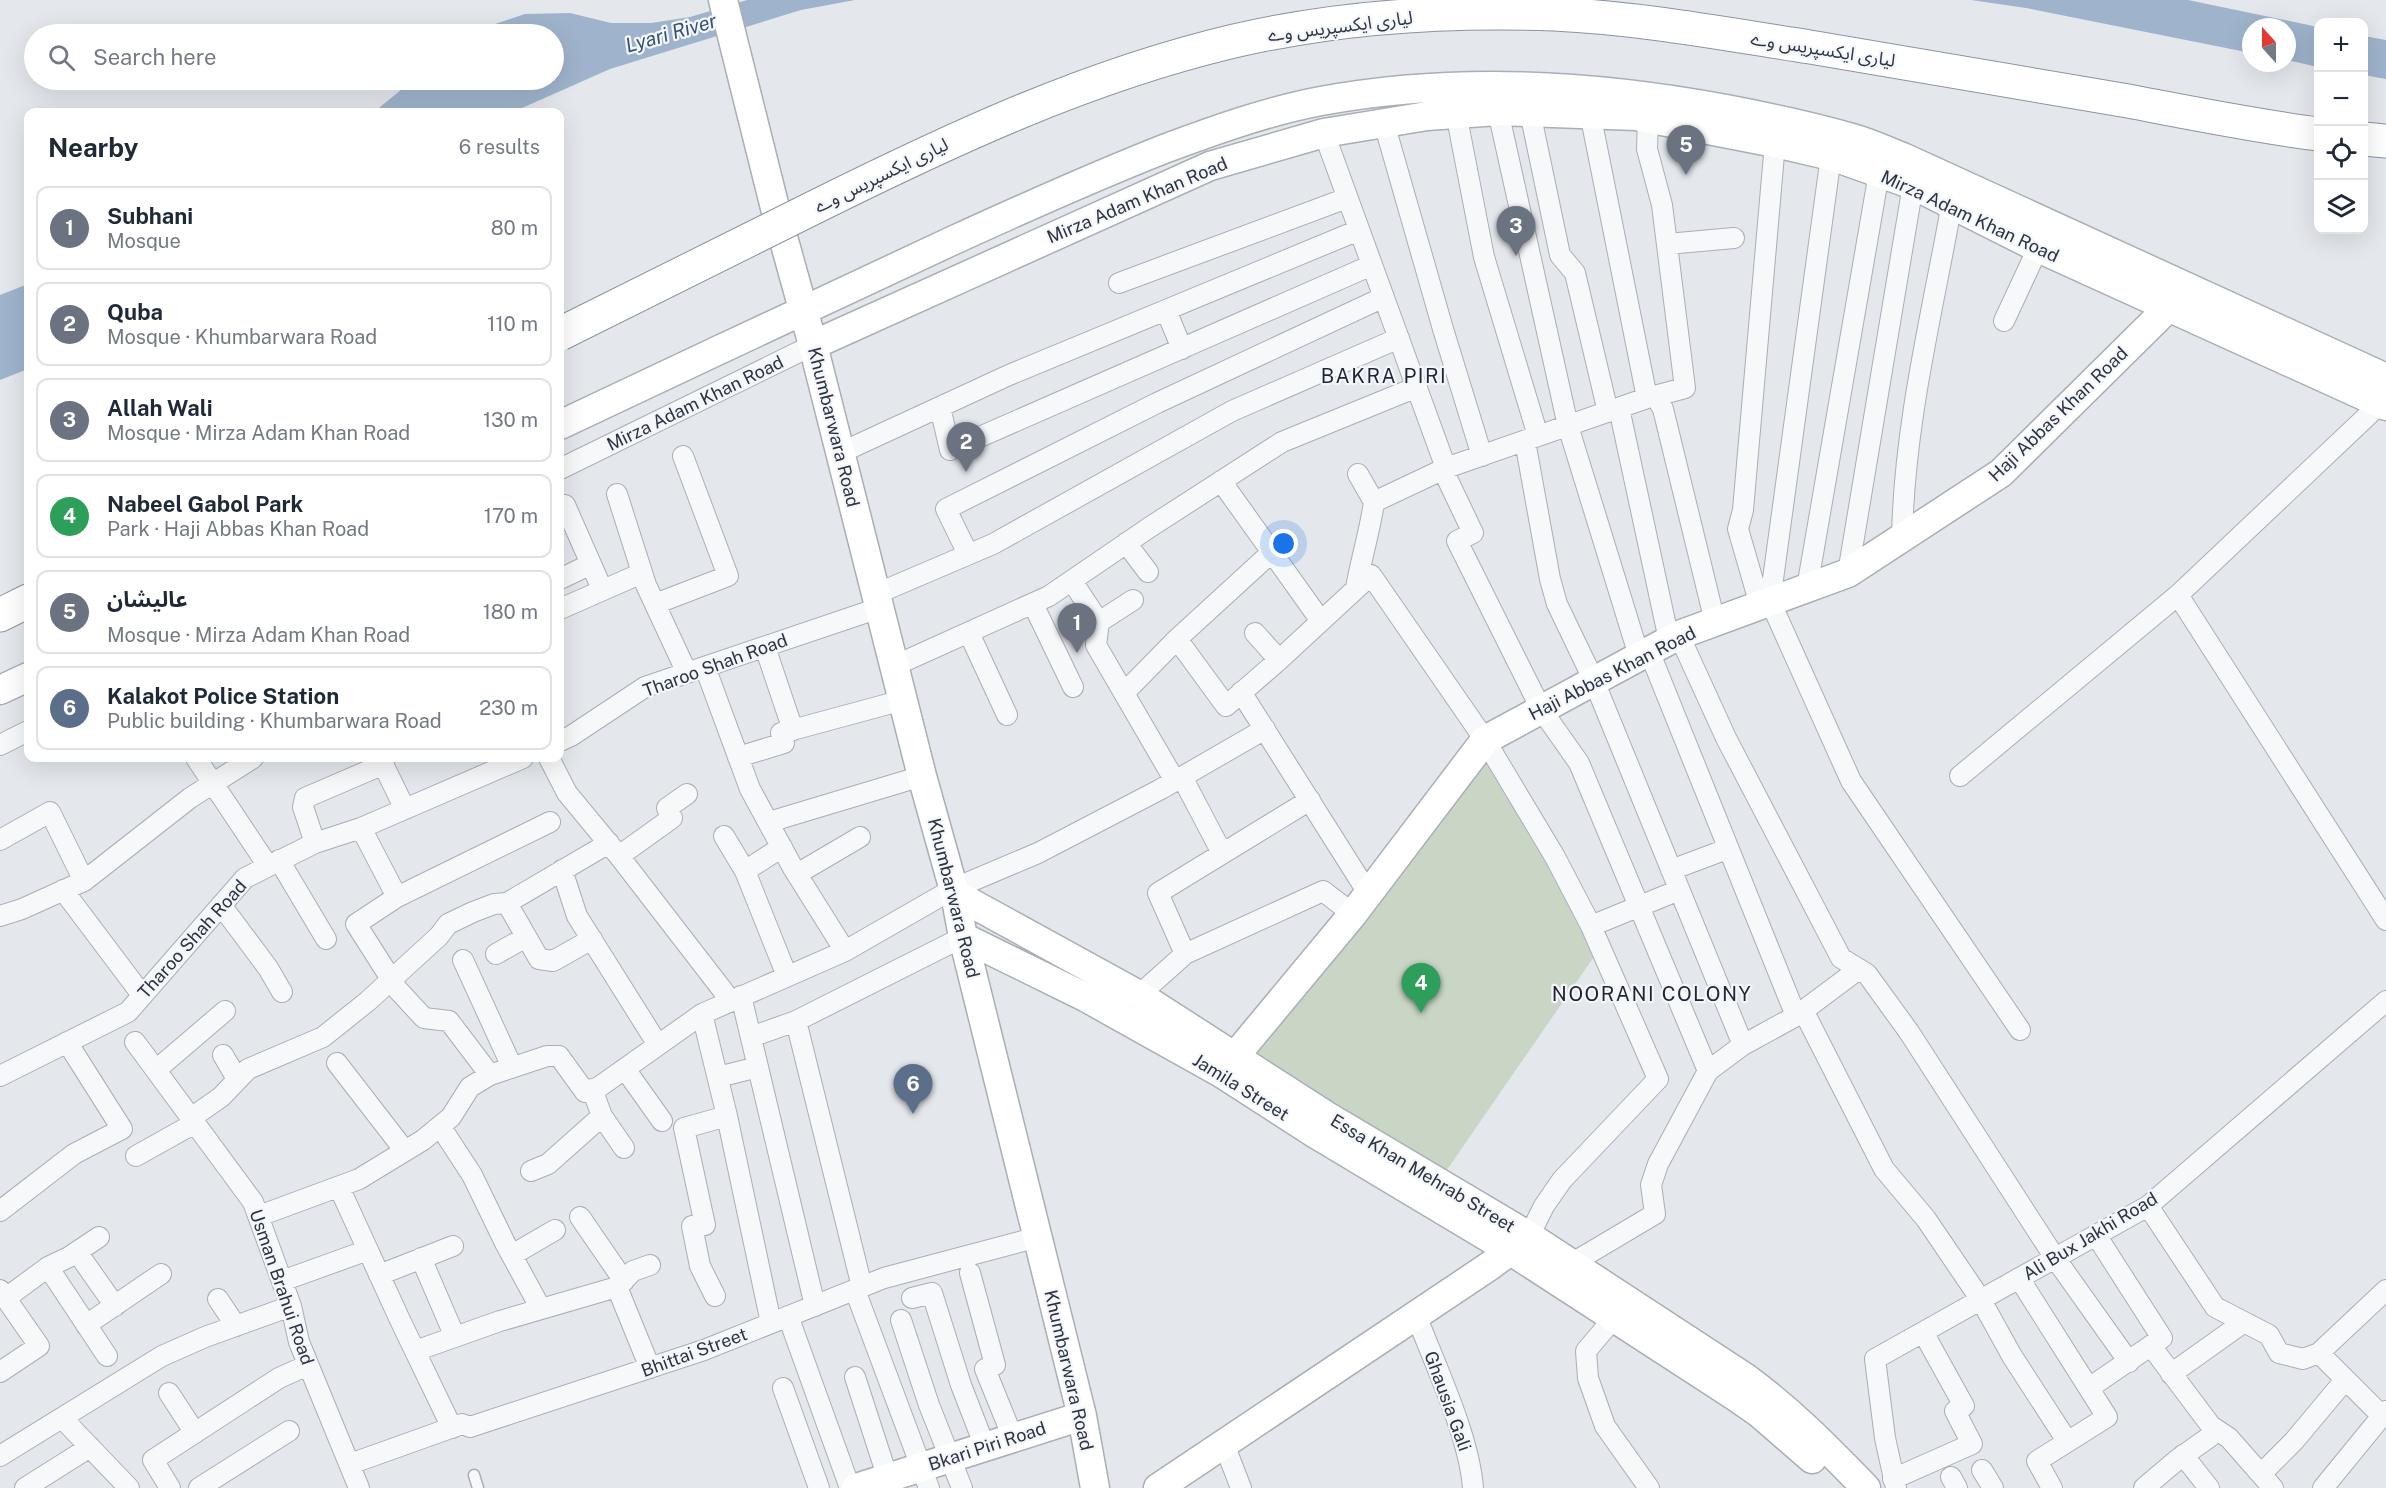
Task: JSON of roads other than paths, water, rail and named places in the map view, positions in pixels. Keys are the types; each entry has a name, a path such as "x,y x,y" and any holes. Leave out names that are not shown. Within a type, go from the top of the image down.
{"highway":[{"name":"لیاری ایکسپریس وے","path":"564,332 930,150 1039,104 1110,78 1234,41 1351,22 1426,15 1491,14 1557,15 1622,20 1942,67 2314,133"},
{"path":"2368,139 2386,141"},
{"path":"0,615 24,603"}],"main road":[{"name":"Khumbarwara Road","path":"723,0 922,776 954,891 963,938 1082,1416 1095,1488"},
{"name":"Mirza Adam Khan Road","path":"564,423 1014,212 1118,167 1201,135 1253,118 1318,101 1379,92 1466,85 1570,87 1662,97 1765,117 1854,138 1905,158 2372,373 2384,394"},
{"name":"Mirza Adam Khan Road","path":"813,345 1210,166 1324,133 1384,123 1456,113 1498,111 1590,113 1648,117 1775,143 1831,156 1913,185 2038,248 2169,307 2384,394"},
{"name":"Haji Abbas Khan Road","path":"1228,1065 1361,903 1485,740 1659,645 1848,573 2001,473 2169,307"},
{"path":"0,690 24,679"},
{"name":"Essa Khan Mehrab Street","path":"954,891 1139,995 1228,1065 1327,1116 1434,1192 1560,1270 1746,1378 1885,1485"},
{"name":"Jamila Street","path":"963,938 1228,1065"},
{"path":"1158,1488 1520,1244"},
{"name":"Essa Khan Mehrab Street","path":"1560,1270 1613,1319 1759,1413 1800,1446 1841,1488"},
{"name":"Bkari Piri Road","path":"856,1488 926,1478 951,1458 1082,1416"}],"street":[{"path":"1498,111 1568,426 1659,645 1727,849 1800,1013 1879,1160 1926,1219 1981,1299 2012,1356 2067,1441"},
{"path":"1530,112 1560,255 1575,273 1613,410 1659,645 1726,738 1841,958 1867,974 1909,1032 2055,1258 2129,1362"},
{"path":"1456,113 1484,257 1532,438 1550,579 1557,604 1594,681 1743,1045"},
{"path":"1590,113 1652,398 1663,409 1715,622"},
{"path":"1374,502 1445,469 1613,410 1685,388 1662,205 1647,149 1648,117"},
{"path":"1384,123 1482,456"},
{"path":"1324,133 1445,469 1473,533 1457,541 1541,709 1579,763 1708,1071"},
{"path":"1775,143 1743,510 1738,529 1765,603 1851,781 2020,1029"},
{"path":"1765,603 1831,156"},
{"path":"1807,588 1879,173"},
{"path":"1848,573 1913,185"},
{"path":"1119,283 1347,198"},
{"path":"1902,538 1902,496 1908,441 1952,203"},
{"path":"840,453 1009,375 1359,230"},
{"path":"1667,244 1734,238"},
{"path":"2004,321 2038,248"},
{"path":"940,407 950,450 1372,266"},
{"path":"968,554 946,509 1156,403 1384,297"},
{"path":"1166,310 1182,349"},
{"name":"Tharoo Shah Road","path":"564,739 645,687 765,647 878,601 968,554 993,544 1232,411 1399,338"},
{"name":"Mirza Adam Khan Road","path":"564,467 813,345"},
{"path":"894,666 1049,596 1282,442 1417,387"},
{"path":"1960,776 2178,595 2384,394"},
{"path":"655,604 728,576 683,456"},
{"path":"1356,588 1362,554 1370,532 1374,502 1358,474"},
{"path":"1221,481 1321,621"},
{"path":"617,494 642,573 655,604 696,670 738,757 750,789 797,874 845,951"},
{"path":"565,505 567,532 591,564 602,590"},
{"path":"1126,543 1148,572"},
{"path":"1124,693 1177,639 1272,552"},
{"path":"564,577 591,564"},
{"path":"564,607 642,573"},
{"path":"1177,639 1226,706 1371,575 1485,740 1555,857 1591,926 1658,1079 1562,1180 1520,1244"},
{"path":"1072,581 1099,622 1096,645 1222,853"},
{"path":"2178,595 2386,920"},
{"path":"1099,622 1133,600"},
{"path":"1033,604 1073,687"},
{"path":"969,633 1007,715"},
{"path":"1255,633 1279,660"},
{"path":"765,647 793,730"},
{"path":"1241,692 1310,800 1361,903"},
{"path":"738,757 784,743 781,733 903,700"},
{"path":"259,1216 359,1179 405,1151 451,1117 470,1087 490,1075 547,1056 559,1056 585,1092 599,1087 702,1014 845,951 954,891 1038,853 1179,779 1265,729"},
{"path":"0,745 24,733"},
{"path":"199,762 274,863 326,939"},
{"path":"0,916 84,881 190,798 246,762"},
{"path":"315,843 303,807 305,798 380,762"},
{"path":"382,762 405,809"},
{"name":"Tharoo Shah Road","path":"1,1072 128,1012 245,878 315,843 361,828 514,762"},
{"path":"551,762 567,793 736,998 751,1037 815,1306"},
{"path":"769,822 922,776"},
{"path":"136,1156 193,1121 248,1069 323,1036 368,1001 439,936 448,924 494,904 507,903 562,870 614,849 672,818 666,808 687,794"},
{"path":"1185,954 1158,893 1310,800"},
{"path":"0,840 50,812 84,881"},
{"path":"490,1075 449,1021 424,1018 390,979 356,924 397,897 550,822"},
{"path":"361,828 397,897"},
{"path":"724,836 745,871 787,976"},
{"path":"797,874 860,837"},
{"path":"745,871 782,847"},
{"path":"1671,870 1727,849"},
{"path":"562,870 577,915 658,1045"},
{"path":"63,890 142,995"},
{"path":"1591,926 1679,890"},
{"path":"1139,995 1185,954 1323,891 1361,903"},
{"path":"507,903 539,959 553,961 592,939"},
{"path":"221,905 268,968 282,992"},
{"path":"496,954 526,937"},
{"path":"751,1037 796,1021 963,938"},
{"path":"463,960 512,1067"},
{"path":"1560,1270 1655,1214 1651,1185 1658,1164 1708,1071 1743,1045 1800,1013 1859,969"},
{"name":"Ali Bux Jakhi Road","path":"1885,1485 1875,1359 2148,1206 2386,1001"},
{"path":"156,1070 225,1011"},
{"path":"702,1014 779,1320 850,1488"},
{"path":"796,1021 859,1288 926,1478"},
{"path":"2,1206 74,1154 122,1129 67,1042"},
{"name":"Usman Brahui Road","path":"135,1042 253,1202 291,1306 299,1342 359,1488"},
{"path":"223,1055 237,1079"},
{"path":"337,1063 405,1151"},
{"path":"718,1077 758,1067"},
{"path":"625,1069 662,1121"},
{"path":"592,1089 602,1116 624,1148"},
{"path":"531,1172 548,1164 602,1116"},
{"path":"715,1296 700,1266 692,1226 705,1225 684,1128 727,1116"},
{"path":"440,1126 472,1175 542,1309"},
{"path":"339,1187 452,1428"},
{"path":"2148,1206 2215,1307 2269,1335 2279,1353 2303,1359 2319,1353 2386,1290"},
{"path":"580,1217 620,1284 650,1368"},
{"path":"512,1255 555,1230"},
{"path":"2088,1388 2162,1338 2096,1235"},
{"path":"0,1372 39,1346 3,1294 99,1237"},
{"name":"Bhittai Street","path":"350,1464 462,1424 470,1427 704,1350 884,1278 1038,1237"},
{"path":"379,1275 453,1246"},
{"path":"282,1281 368,1250"},
{"path":"77,1252 115,1306"},
{"path":"421,1258 455,1337"},
{"path":"415,1351 620,1284 633,1272 650,1265"},
{"path":"48,1267 107,1356"},
{"path":"970,1273 995,1365 985,1369 1013,1438"},
{"path":"86,1325 161,1274"},
{"path":"2019,1278 2106,1417 2037,1461 2052,1488"},
{"path":"912,1298 932,1293 961,1385 985,1447"},
{"path":"218,1299 236,1326"},
{"path":"0,1456 162,1356 291,1306"},
{"name":"Ghausia Gali","path":"1416,1314 1456,1418 1472,1469 1473,1488"},
{"path":"1613,1319 1586,1351 1588,1378 1605,1426 1649,1488"},
{"path":"901,1320 929,1405 962,1488"},
{"path":"2171,1374 2244,1322"},
{"path":"1885,1485 1972,1444 1955,1411 1964,1406 1923,1332"},
{"path":"2151,1346 2211,1426 2229,1438 2267,1481 2294,1440 2345,1380"},
{"path":"2319,1353 2345,1380 2384,1414 2323,1488"},
{"path":"170,1488 153,1460 279,1378 308,1365"},
{"path":"855,1377 889,1483"},
{"path":"783,1388 819,1488"},
{"path":"169,1393 195,1433"},
{"path":"62,1418 129,1488"},
{"path":"199,1488 290,1431"},
{"path":"2156,1484 2183,1455 2218,1431"},
{"path":"1224,1444 1241,1488"},
{"path":"33,1486 90,1447"},
{"path":"2183,1455 2209,1488"},
{"path":"1982,1470 1993,1488"}],"lane":[{"path":"474,1475 478,1488"}],"water":[{"name":"Lyari River","path":"747,0 855,0 801,10 610,69 564,89 564,24 495,24 525,14 570,13 611,23 651,23 690,17"},
{"path":"1971,0 2188,0 2275,18 2242,18 2242,51 2026,8"},
{"path":"2296,22 2314,26 2314,66 2296,62"},
{"path":"2368,37 2386,40 2386,79 2368,76"},
{"path":"401,90 563,90 522,108 379,108"},
{"path":"24,286 24,371 0,380 0,295"}],"place":[{"name":"عالیشان","path":"1686,175"},
{"name":"Allah Wali","path":"1516,256"},
{"name":"Quba","path":"966,472"},
{"name":"Subhani","path":"1077,653"},
{"name":"Nabeel Gabol Park","path":"1421,1013"},
{"name":"Kalakot Police Station","path":"913,1114"}],"district":[{"name":"BAKRA PIRI","path":"1384,376"},
{"name":"NOORANI COLONY","path":"1652,994"}]}
